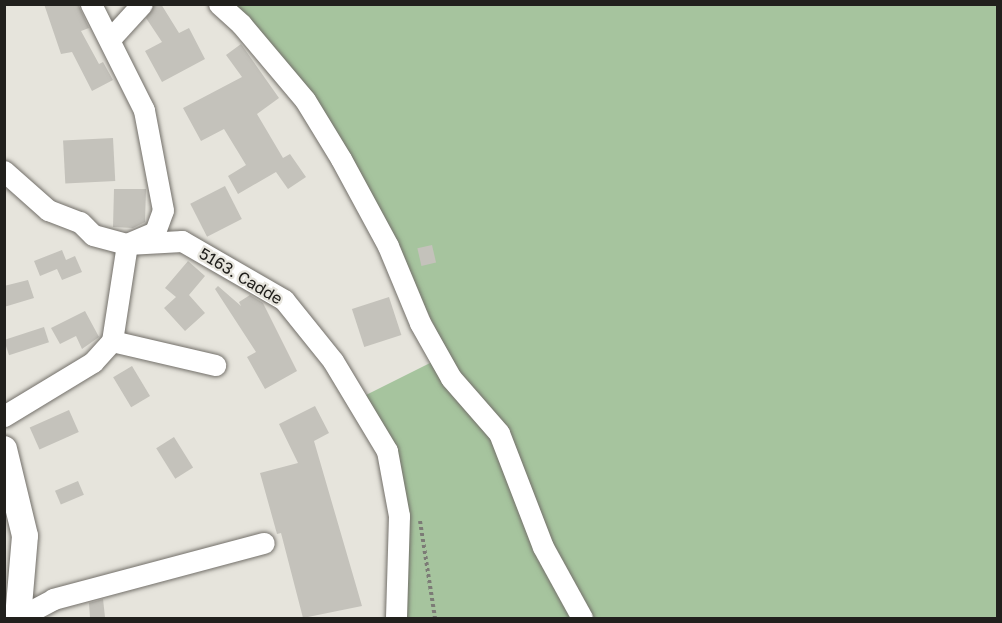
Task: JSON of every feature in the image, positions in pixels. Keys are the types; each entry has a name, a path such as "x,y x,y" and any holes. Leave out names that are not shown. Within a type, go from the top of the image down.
{"street":[{"path":"4,416 93,362 112,341 127,244 155,232 163,210 144,110 91,4"},
{"path":"110,39 142,4"},
{"path":"219,4 241,24 305,100 341,159 388,246 420,323 446,369 499,433 543,547 582,618"},
{"name":"5163. Cadde","path":"4,171 48,210 80,222 93,235 127,244 182,241 284,300 333,361 387,451 399,516 396,618"},
{"path":"112,341 215,365"},
{"path":"4,449 25,536 18,618"},
{"path":"4,618 18,618 53,599 264,543"}],"green space":[{"path":"232,5 997,5 997,618 405,618 405,499 362,397 448,354 399,254"}],"building":[{"path":"44,4 78,4 89,28 81,31 99,64 103,62 113,80 92,91 72,52 61,54"},
{"path":"154,4 161,4 179,33 189,28 205,59 162,82 145,51 162,42 146,18"},
{"path":"241,44 279,98 257,114 283,158 290,154 306,177 288,189 276,172 238,194 228,176 246,165 224,129 201,141 183,108 242,77 226,55"},
{"path":"113,138 115,181 65,184 63,141"},
{"path":"225,186 242,219 207,237 190,204"},
{"path":"114,189 146,189 145,222 133,228 113,227"},
{"path":"432,245 436,263 421,266 417,248"},
{"path":"62,250 66,260 75,256 82,272 62,280 57,269 40,276 34,261"},
{"path":"188,261 205,276 189,295 205,313 185,331 164,308 176,297 165,288"},
{"path":"28,280 34,298 4,307 4,286"},
{"path":"218,286 241,306 239,302 250,295 263,303 297,371 265,389 247,357 256,352 215,289"},
{"path":"389,297 401,335 364,347 352,309"},
{"path":"85,311 99,337 82,349 76,336 60,344 51,328"},
{"path":"44,327 49,342 9,355 4,340"},
{"path":"132,366 150,396 131,407 113,377"},
{"path":"315,406 329,433 314,441 362,606 303,618 281,533 277,534 260,473 298,463 279,424"},
{"path":"69,410 79,432 39,449 30,427"},
{"path":"174,437 193,468 175,479 156,448"},
{"path":"78,481 84,495 61,505 55,491"},
{"path":"103,599 105,617 90,618 89,603"}]}
